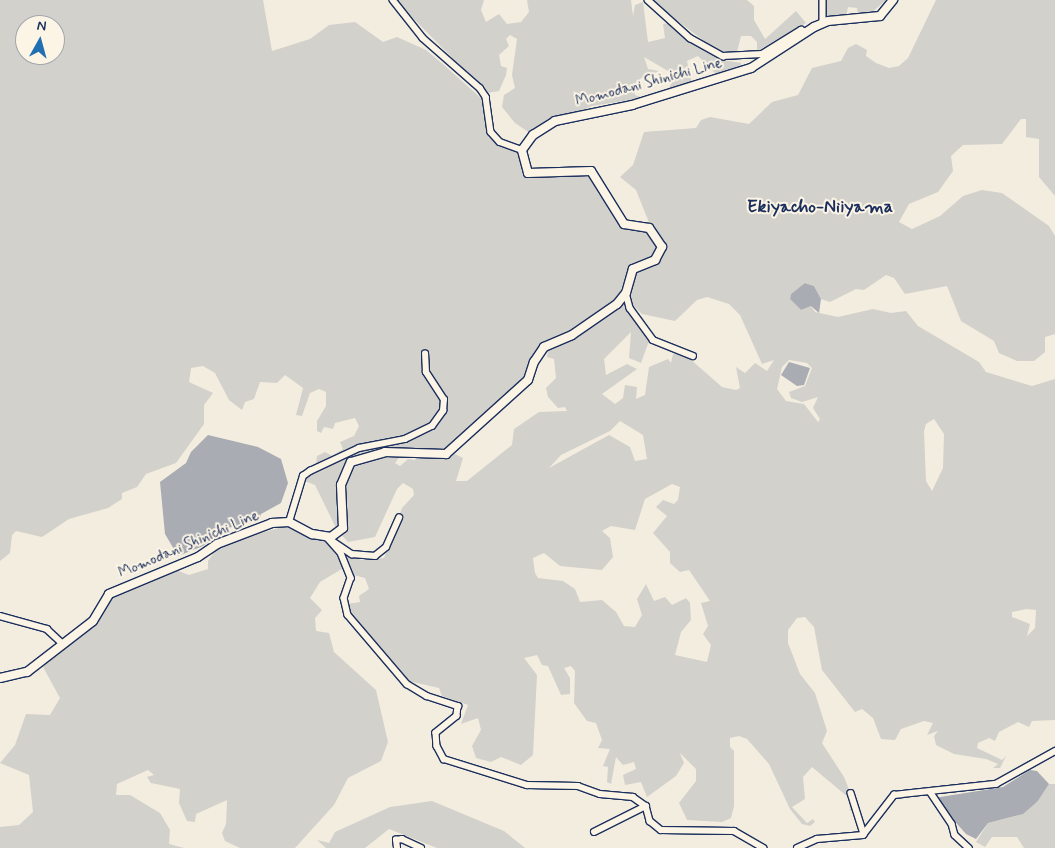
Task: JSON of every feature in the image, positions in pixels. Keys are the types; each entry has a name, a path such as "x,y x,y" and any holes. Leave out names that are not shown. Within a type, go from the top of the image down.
{"main road":[{"name":"Momodani Shinichi Line","path":"522,150 533,135 555,121 632,105 752,68 823,23 880,16 893,0"},
{"path":"289,522 327,537 343,528 341,485 352,462 385,452 446,454 528,380 534,362 544,347 586,326 626,293 633,269 662,254 662,247 649,228 624,224 591,171 528,173 522,150"},
{"name":"Momodani Shinichi Line","path":"0,678 27,672 62,643 93,621 108,594 198,557 217,544 272,523 289,522"}],"street":[{"path":"393,0 423,38 480,88 486,97 491,132 500,142 522,150"},
{"path":"648,0 690,38 723,56 762,54 801,30 807,32"},
{"path":"823,0 823,23"},
{"path":"626,293 630,308 653,340 692,356"},
{"path":"289,522 302,476 359,448 405,439 432,426 443,411 444,400 426,372 425,354"},
{"path":"327,537 352,554 375,556 386,547 399,518"},
{"path":"327,537 341,553 350,578 344,598 348,615 407,684 428,696 458,706 457,716 436,733 436,746 444,759 527,785 578,786 600,794 633,797 646,806 650,821 661,830 734,831 764,848"},
{"path":"0,616 47,629 62,643"},
{"path":"797,848 817,839 864,834 894,795 932,793 996,784 1055,751"},
{"path":"851,793 864,834"},
{"path":"932,793 952,824 955,835 969,848"},
{"path":"594,832 646,806"},
{"path":"396,848 396,840 402,839 421,848"}],"shaded area":[{"path":"0,0 263,0 272,51 310,39 329,25 355,22 383,42 397,37 426,50 482,99 496,142 502,147 519,147 522,173 532,178 590,171 598,193 622,223 630,230 649,230 661,246 659,254 630,266 617,300 585,327 544,343 531,362 527,378 491,414 453,442 448,451 402,448 396,451 401,455 395,463 400,466 408,459 415,460 418,454 437,459 453,453 463,458 456,481 467,481 512,445 514,429 539,412 567,411 565,407 558,408 548,397 546,388 556,378 554,359 547,357 549,345 585,330 624,295 631,314 647,329 649,341 641,363 629,358 631,332 604,359 606,375 627,364 637,369 602,394 615,404 623,398 625,385 637,387 636,399 645,395 649,367 668,359 671,363 673,354 682,352 722,387 736,390 740,388 736,367 745,373 755,363 767,371 774,360 762,364 740,315 729,304 707,297 697,300 675,321 642,314 629,301 634,271 659,259 667,249 650,225 636,190 620,177 633,165 644,132 696,128 701,120 710,117 749,124 772,102 798,95 812,68 841,61 848,48 856,44 867,50 866,56 876,63 889,68 899,66 908,58 936,0 1055,0 1055,196 1039,177 1039,139 1026,137 1026,119 1021,119 1002,144 963,145 951,156 953,171 938,192 909,204 899,222 912,229 940,216 963,196 982,190 1002,193 1049,226 1055,236 1055,334 1045,337 1045,352 1034,361 1017,361 999,353 994,341 961,321 947,286 905,294 894,278 886,275 864,290 856,289 830,302 821,299 814,286 806,283 791,294 790,299 801,310 811,306 815,312 838,317 873,309 891,313 906,311 918,326 979,362 986,372 1032,386 1055,379 1055,720 1032,721 1029,727 1018,722 999,732 995,741 989,738 978,743 977,748 1002,760 1006,756 1000,768 993,768 998,764 986,759 954,754 936,745 934,736 938,731 927,735 933,723 924,721 901,729 895,740 881,739 873,718 862,709 855,712 822,670 814,627 805,617 797,618 788,630 788,643 800,674 815,693 827,731 822,743 844,777 857,809 850,811 849,798 812,767 803,777 805,799 792,807 807,823 813,819 815,822 810,826 802,824 790,809 769,764 747,739 739,736 730,738 730,747 734,751 734,806 731,818 722,822 687,820 679,803 696,781 696,769 680,753 684,763 676,776 647,797 641,782 625,785 623,775 636,769 634,762 623,765 616,757 611,784 607,782 608,767 603,766 610,749 598,748 602,740 596,723 587,721 574,703 575,671 571,666 564,668 570,678 570,694 561,695 548,666 542,665 537,655 524,658 537,675 533,755 521,765 501,757 491,762 476,758 472,746 481,730 478,718 461,724 468,705 442,696 439,688 404,680 349,612 346,604 360,602 359,596 369,589 365,578 350,574 341,553 332,544 361,560 384,558 402,508 414,495 413,489 403,483 397,489 375,537 348,542 337,530 315,485 305,481 305,469 316,464 317,456 325,452 332,456 343,449 340,442 354,436 359,426 355,418 335,423 333,429 324,427 321,433 317,431 317,421 326,406 326,392 319,389 310,393 302,416 296,415 303,388 285,375 277,383 260,382 254,399 245,402 242,410 229,400 215,373 203,366 191,368 189,382 213,393 204,405 204,424 176,463 146,474 137,487 122,493 122,499 108,508 69,519 42,537 16,531 12,535 10,553 0,561","holes":["789,360 807,363 812,368 805,386 789,392 791,398 802,402 818,397 813,408 820,419 818,422 804,404 786,401 777,389 782,367","934,419 944,434 943,468 932,491 926,481 924,431 926,424","620,421 643,435 647,459 635,461 630,447 609,435 549,468 561,455 610,431","672,484 680,487 678,500 674,504 663,500 656,507 667,516 653,533 670,552 670,563 680,572 689,570 710,601 701,603 708,626 703,634 711,645 707,662 675,655 681,632 691,620 690,603 686,598 672,605 665,597 654,601 646,584 637,599 642,615 635,627 624,626 616,612 602,600 580,602 575,589 563,581 538,578 535,573 533,558 544,553 560,566 602,570 613,557 610,538 602,531 611,526 635,530 645,499","1026,609 1036,610 1035,628 1027,636 1030,624 1012,617 1012,612"]},
{"path":"395,0 484,0 481,10 486,22 499,14 507,24 521,22 529,12 527,0 631,0 633,16 635,5 643,2 648,42 665,38 663,24 669,23 680,35 723,60 741,63 741,68 717,75 698,56 687,61 692,83 668,90 672,82 668,71 644,57 648,69 659,71 641,78 635,87 635,95 643,98 592,106 530,133 515,123 502,107 504,95 515,88 512,75 517,39 510,35 506,39 509,46 499,55 501,66 507,68 506,75 499,91 487,93"},
{"path":"650,0 747,0 754,6 754,20 765,39 796,11 806,23 757,51 757,42 751,36 741,36 736,56 720,53"},
{"path":"826,0 886,0 870,14 858,15 857,8 848,7 846,17 826,16"},
{"path":"805,283 814,286 821,299 819,313 811,306 801,310 790,299 791,294"},
{"path":"789,362 810,368 804,385 797,386 781,375"},
{"path":"208,435 258,447 281,459 288,483 281,503 261,514 260,520 228,528 203,546 178,556 165,534 160,482 186,463 191,452"},
{"path":"286,526 296,526 326,542 345,567 320,582 310,598 322,610 315,618 316,631 329,633 334,652 376,690 388,742 381,761 348,778 334,805 295,848 240,848 225,841 222,833 226,824 227,800 196,814 195,822 187,821 179,803 180,789 151,783 147,777 154,775 148,770 117,784 116,795 130,795 160,813 170,830 169,844 184,848 0,848 0,827 19,825 33,812 29,775 0,763 15,745 26,714 50,715 60,698 43,667 66,643 96,622 104,604 114,595 176,570 189,575 208,569 208,561 219,545"},
{"path":"1030,770 1037,771 1049,784 1038,801 1023,814 988,823 976,839 966,834 934,798 1003,787"},
{"path":"1049,784 1055,784 1055,848 1024,848 1017,837 992,837 985,847 976,842 988,823 1016,816 1038,801"},
{"path":"432,801 504,831 525,848 437,848 389,829 365,848 326,848 317,840 329,843 335,832 390,807"}],"district":[{"name":"Ekiyacho-Niiyama","path":"820,207"}]}
